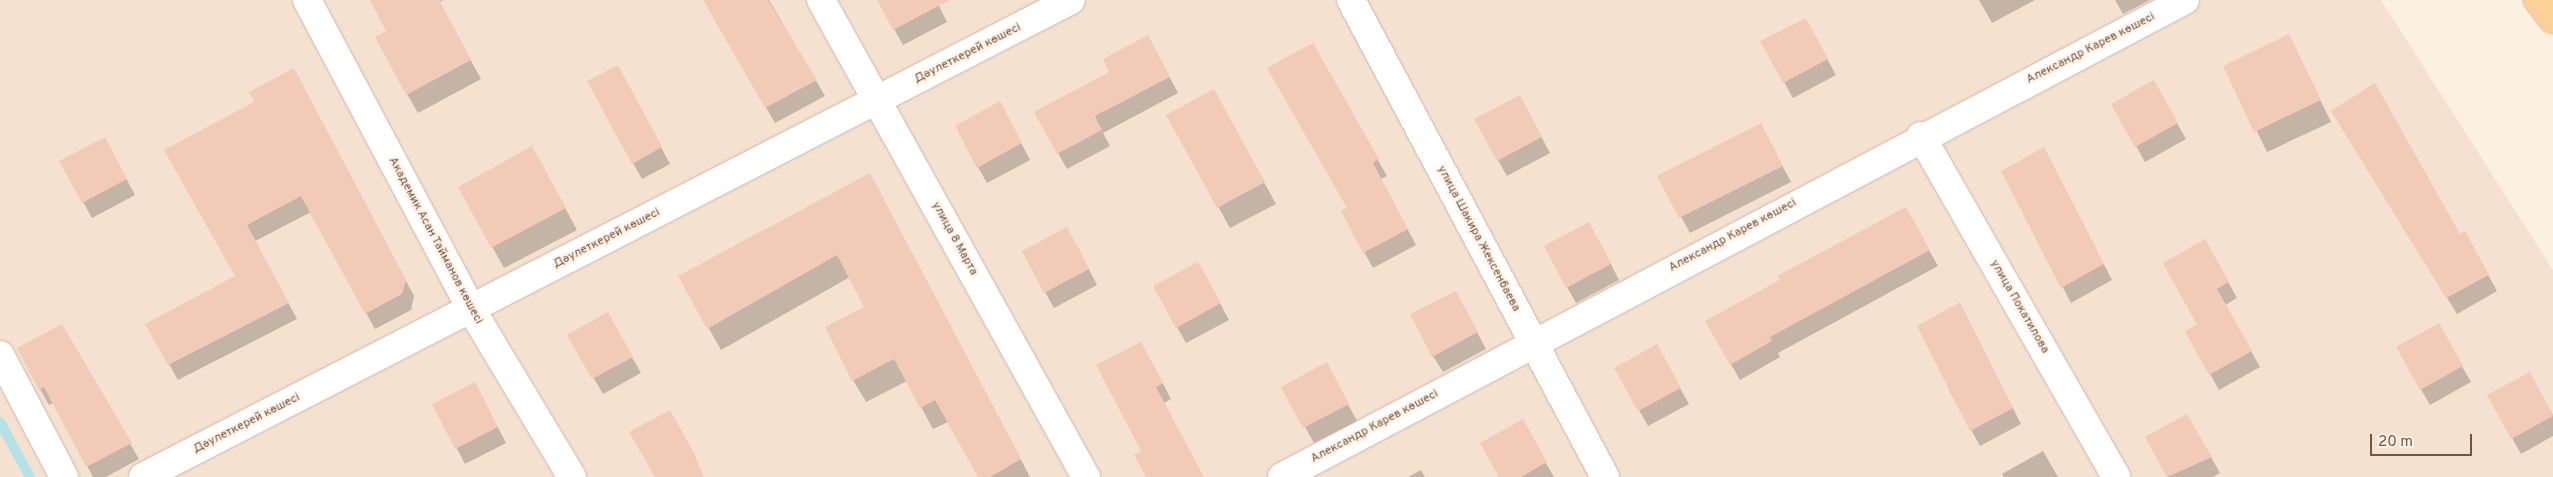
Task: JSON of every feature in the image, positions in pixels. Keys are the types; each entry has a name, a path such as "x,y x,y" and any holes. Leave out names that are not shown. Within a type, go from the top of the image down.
{"main road":[{"path":"2538,0 2553,19"}],"street":[{"name":"Академик Асан Тайманов көшесі","path":"307,0 471,309 572,477"},
{"name":"улица 8 Марта","path":"821,0 1086,477"},
{"name":"Дәулеткерей көшесі","path":"143,477 1071,0"},
{"name":"улица Шакира Жексенбаева","path":"1351,0 1605,477"},
{"name":"Александр Карев көшесі","path":"1282,477 1922,136 2185,0"},
{"name":"улица Покатилова","path":"1922,136 2116,477"},
{"path":"0,355 64,477"}],"shaded area":[{"path":"0,0 2381,0 2553,270 2553,477 0,477"}],"building":[{"path":"370,0 439,0 471,60 406,95 375,37 386,31"},
{"path":"703,0 768,0 817,80 765,108"},
{"path":"877,0 950,0 893,30"},
{"path":"1806,18 1828,59 1783,83 1760,41"},
{"path":"2289,34 2321,100 2254,132 2223,66"},
{"path":"1148,35 1170,77 1095,116 1102,130 1057,154 1034,112 1109,72 1103,59"},
{"path":"1313,43 1379,159 1373,163 1408,229 1363,253 1341,211 1347,208 1267,68"},
{"path":"618,65 662,147 632,164 587,81"},
{"path":"294,68 406,280 402,294 365,314 301,196 247,225 289,303 168,365 145,324 235,276 164,150 254,102 249,92"},
{"path":"2154,80 2178,123 2135,147 2111,104"},
{"path":"2375,83 2460,234 2465,231 2489,275 2446,298 2331,111"},
{"path":"1214,89 1265,182 1217,208 1166,115"},
{"path":"1520,95 1542,137 1497,161 1474,119"},
{"path":"1000,101 1022,143 977,168 955,126"},
{"path":"1761,123 1783,166 1679,218 1657,176"},
{"path":"105,137 127,179 82,203 59,161"},
{"path":"532,146 566,208 491,248 458,187"},
{"path":"2044,147 2104,264 2061,288 2001,171"},
{"path":"870,173 1021,459 990,477 978,477 935,400 920,408 894,359 852,381 825,327 864,307 837,255 707,329 678,276"},
{"path":"1906,207 1930,250 1770,337 1772,341 1730,365 1705,321 1780,280 1777,276"},
{"path":"1589,222 1611,264 1566,288 1544,246"},
{"path":"1067,227 1089,269 1044,293 1022,251"},
{"path":"2205,239 2229,282 2217,289 2252,351 2209,375 2185,331 2197,325 2163,263"},
{"path":"1198,262 1221,303 1176,328 1153,286"},
{"path":"1456,291 1478,332 1432,357 1410,314"},
{"path":"1960,302 2013,408 1970,431 1917,326"},
{"path":"608,312 633,357 592,379 567,335"},
{"path":"2439,323 2463,366 2420,390 2396,347"},
{"path":"62,324 132,443 86,467 44,387 39,390 17,348"},
{"path":"1141,342 1163,383 1156,387 1204,477 1146,477 1134,455 1141,451 1096,365"},
{"path":"1657,344 1681,388 1638,411 1614,368"},
{"path":"1327,362 1349,404 1303,428 1281,387"},
{"path":"2530,372 2553,416 2511,439 2487,395"},
{"path":"475,382 498,427 455,449 432,404"},
{"path":"670,410 694,453 704,477 655,477 629,432"},
{"path":"2187,414 2212,457 2167,477 2145,437"},
{"path":"1523,419 1547,462 1521,477 1499,477 1480,443"}],"waterway":[{"path":"0,422 30,477"}]}
